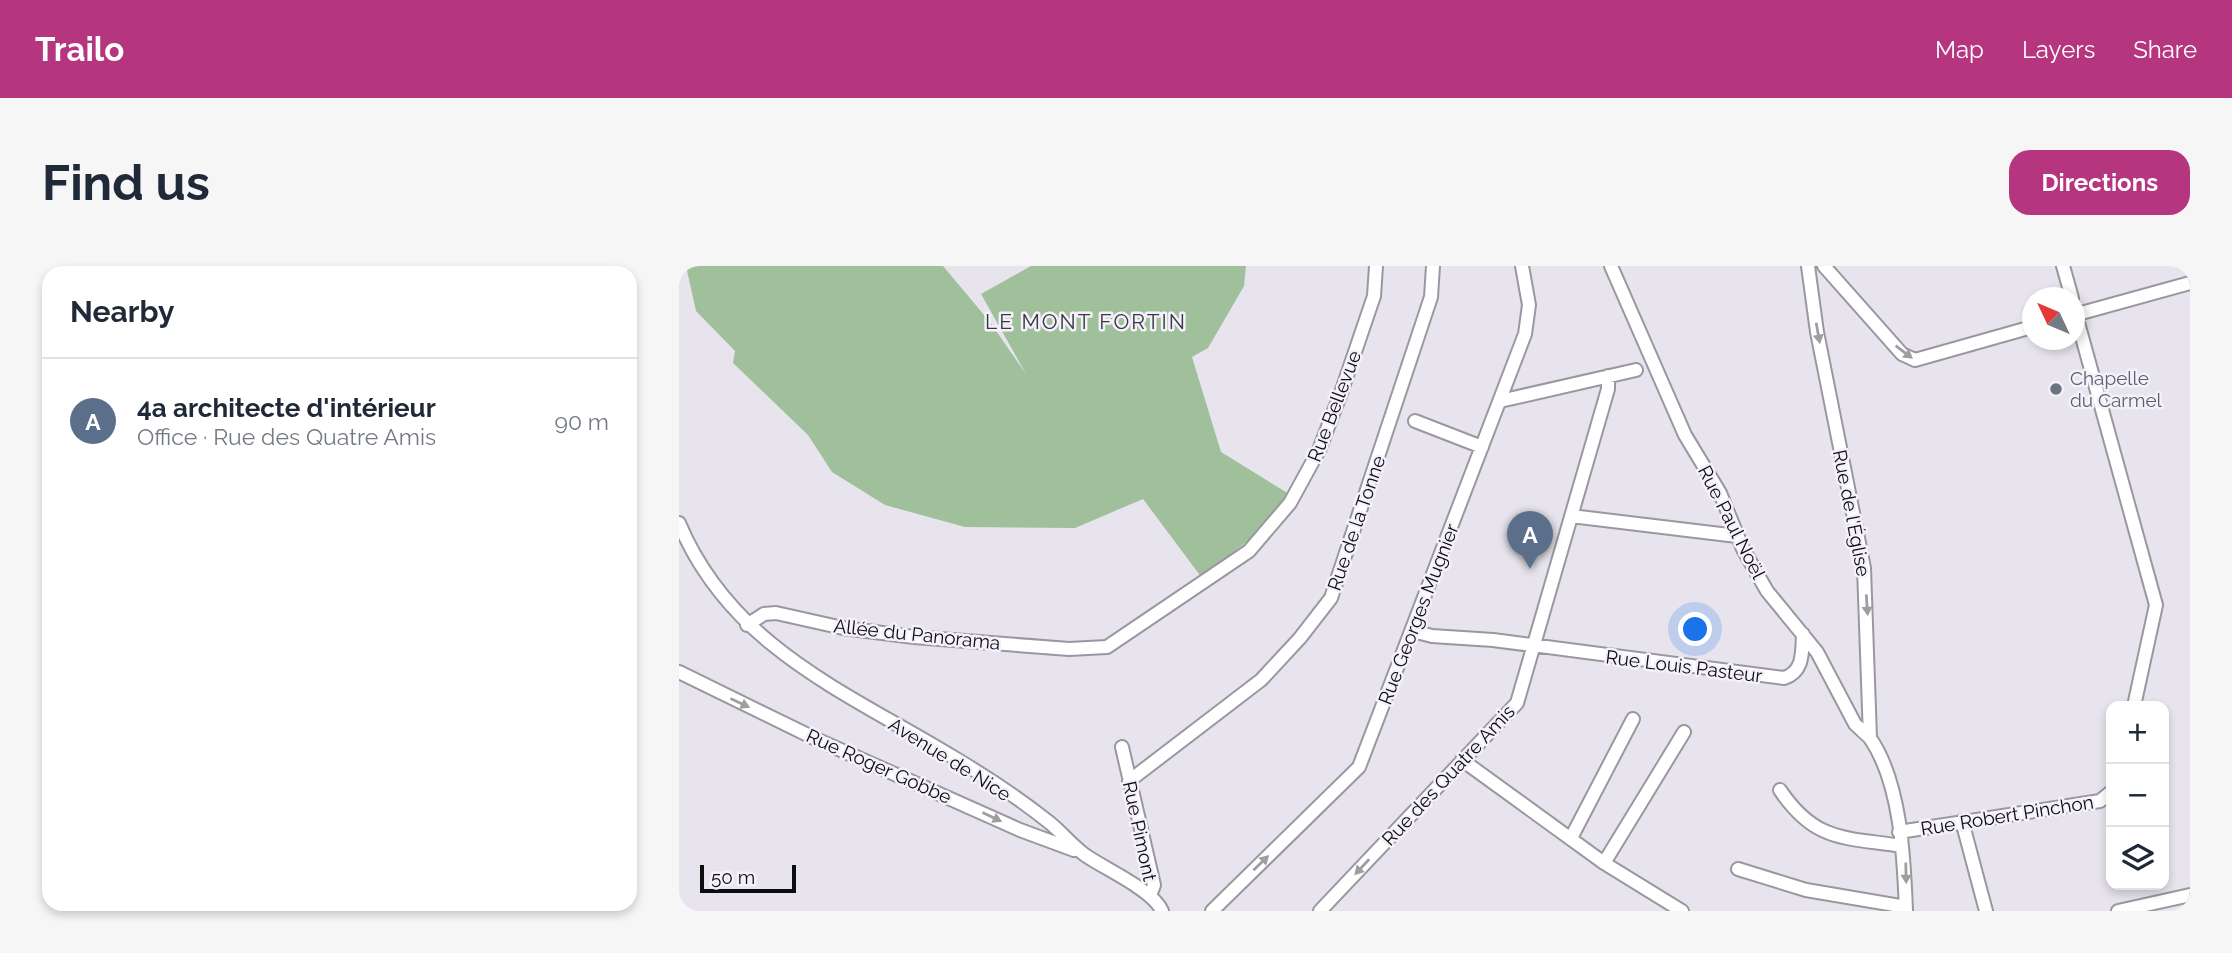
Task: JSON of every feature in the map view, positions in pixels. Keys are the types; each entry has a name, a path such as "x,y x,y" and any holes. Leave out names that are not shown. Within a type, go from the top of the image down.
{"street":[{"name":"Rue Bellevue","path":"1091,650 1107,647 1249,551 1290,503 1319,450 1341,393 1374,296 1376,266"},
{"name":"Rue de la Tonne","path":"1129,781 1261,680 1300,638 1331,598 1431,297 1433,266"},
{"name":"Rue Georges Mugnier","path":"1212,911 1359,767 1413,631 1529,318 1528,289 1522,266"},
{"name":"Rue Paul Noël","path":"1611,266 1685,435 1720,493 1737,536 1767,591 1817,652 1855,724 1870,738"},
{"name":"Rue de l'Église","path":"1808,266 1817,332 1864,568 1870,738"},
{"path":"1825,266 1902,354 1915,360 2022,330"},
{"path":"2063,266 2069,287"},
{"path":"2085,310 2190,283"},
{"path":"2085,349 2156,605 2135,701"},
{"path":"1500,401 1636,370"},
{"name":"Rue des Quatre Amis","path":"1320,911 1517,703 1608,389 1608,376"},
{"path":"1415,421 1482,447"},
{"path":"1571,516 1737,536"},
{"name":"Avenue de Nice","path":"679,523 709,576 747,625 814,676 955,758 1049,822 1082,852 1150,896"},
{"name":"Allée du Panorama","path":"747,625 764,614 776,613 879,632 1091,650"},
{"name":"Rue Louis Pasteur","path":"1413,631 1784,678 1794,674 1800,666 1803,634"},
{"name":"Rue Roger Gobbe","path":"679,672 816,739 1020,830 1082,852"},
{"path":"1571,838 1633,719"},
{"path":"1604,863 1684,732"},
{"path":"1738,869 1806,890 1906,909 1906,863 1884,758 1870,738"},
{"name":"Rue Pimont","path":"1122,747 1154,885 1150,896 1162,911"},
{"path":"1462,760 1604,863 1682,911"},
{"path":"1780,790 1796,813 1815,828 1839,836 1902,846"},
{"name":"Rue Robert Pinchon","path":"1899,832 2101,802 2106,797"},
{"path":"1962,821 1986,911"},
{"path":"2118,911 2190,895"}],"green space":[{"path":"686,266 943,266 990,322 1026,374 981,294 1031,266 1246,266 1244,286 1208,348 1192,357 1221,452 1289,494 1261,530 1202,578 1143,499 1075,528 965,527 885,505 832,472 808,435 733,363 735,351 696,311"}],"place":[{"name":"Chapelle du Carmel","path":"2056,389"},
{"name":"4a architecte d'intérieur","path":"1530,569"}],"district":[{"name":"LE MONT FORTIN","path":"1086,321"}]}
